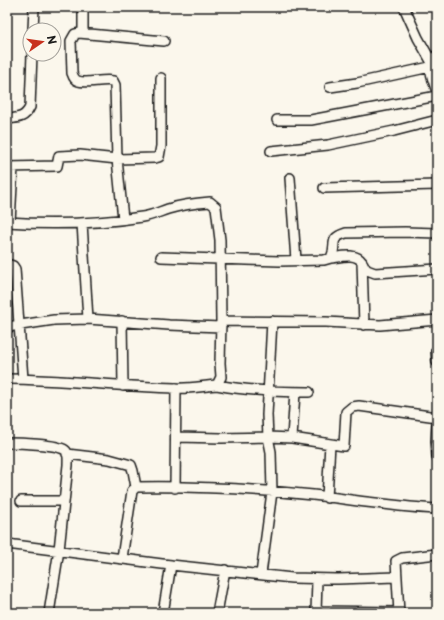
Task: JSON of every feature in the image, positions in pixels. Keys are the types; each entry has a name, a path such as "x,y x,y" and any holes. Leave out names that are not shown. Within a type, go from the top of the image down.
{"street":[{"path":"33,22 34,7"},
{"path":"83,7 83,34"},
{"path":"404,7 418,38 433,61 437,92"},
{"path":"123,219 117,159 115,85 113,80 78,81 74,78 72,73 71,41 75,34 83,34 164,41"},
{"path":"330,86 358,83 433,61"},
{"path":"7,119 22,117 27,113 30,107 32,62"},
{"path":"161,78 161,146 159,157 117,159 80,154 59,156 57,166 10,167 9,222 82,223 123,219 146,216 200,202 210,202 216,207 221,259 221,377 217,385"},
{"path":"277,120 311,120 437,96"},
{"path":"271,151 328,145 437,120"},
{"path":"290,178 296,260"},
{"path":"324,188 437,185"},
{"path":"82,223 88,319"},
{"path":"331,258 335,239 346,233 437,233"},
{"path":"161,257 324,260 350,256 362,261 367,270 375,273 437,269"},
{"path":"362,261 364,325"},
{"path":"7,264 13,266 14,269 24,379"},
{"path":"7,327 54,320 88,319 169,325 272,321 380,325 437,320"},
{"path":"261,574 272,492 271,452 268,437 267,415 272,321"},
{"path":"122,322 123,386"},
{"path":"437,350 437,362"},
{"path":"7,379 53,380 123,386 176,388 217,385 229,388 268,391 309,392"},
{"path":"176,388 176,488"},
{"path":"292,438 295,392"},
{"path":"177,436 221,438 292,438 344,446 346,412 352,407 367,407 437,417"},
{"path":"437,423 437,457"},
{"path":"7,443 30,444 59,448 64,450 67,454 68,465 59,550 49,613"},
{"path":"327,498 330,444"},
{"path":"67,454 109,459 131,465 136,487"},
{"path":"122,558 132,491 136,487 272,492 437,509"},
{"path":"20,501 64,502"},
{"path":"7,544 171,565 292,578 338,579 396,577"},
{"path":"317,579 316,612 399,613 396,562 398,559 437,554"},
{"path":"163,613 171,565"},
{"path":"217,613 225,570"}]}
